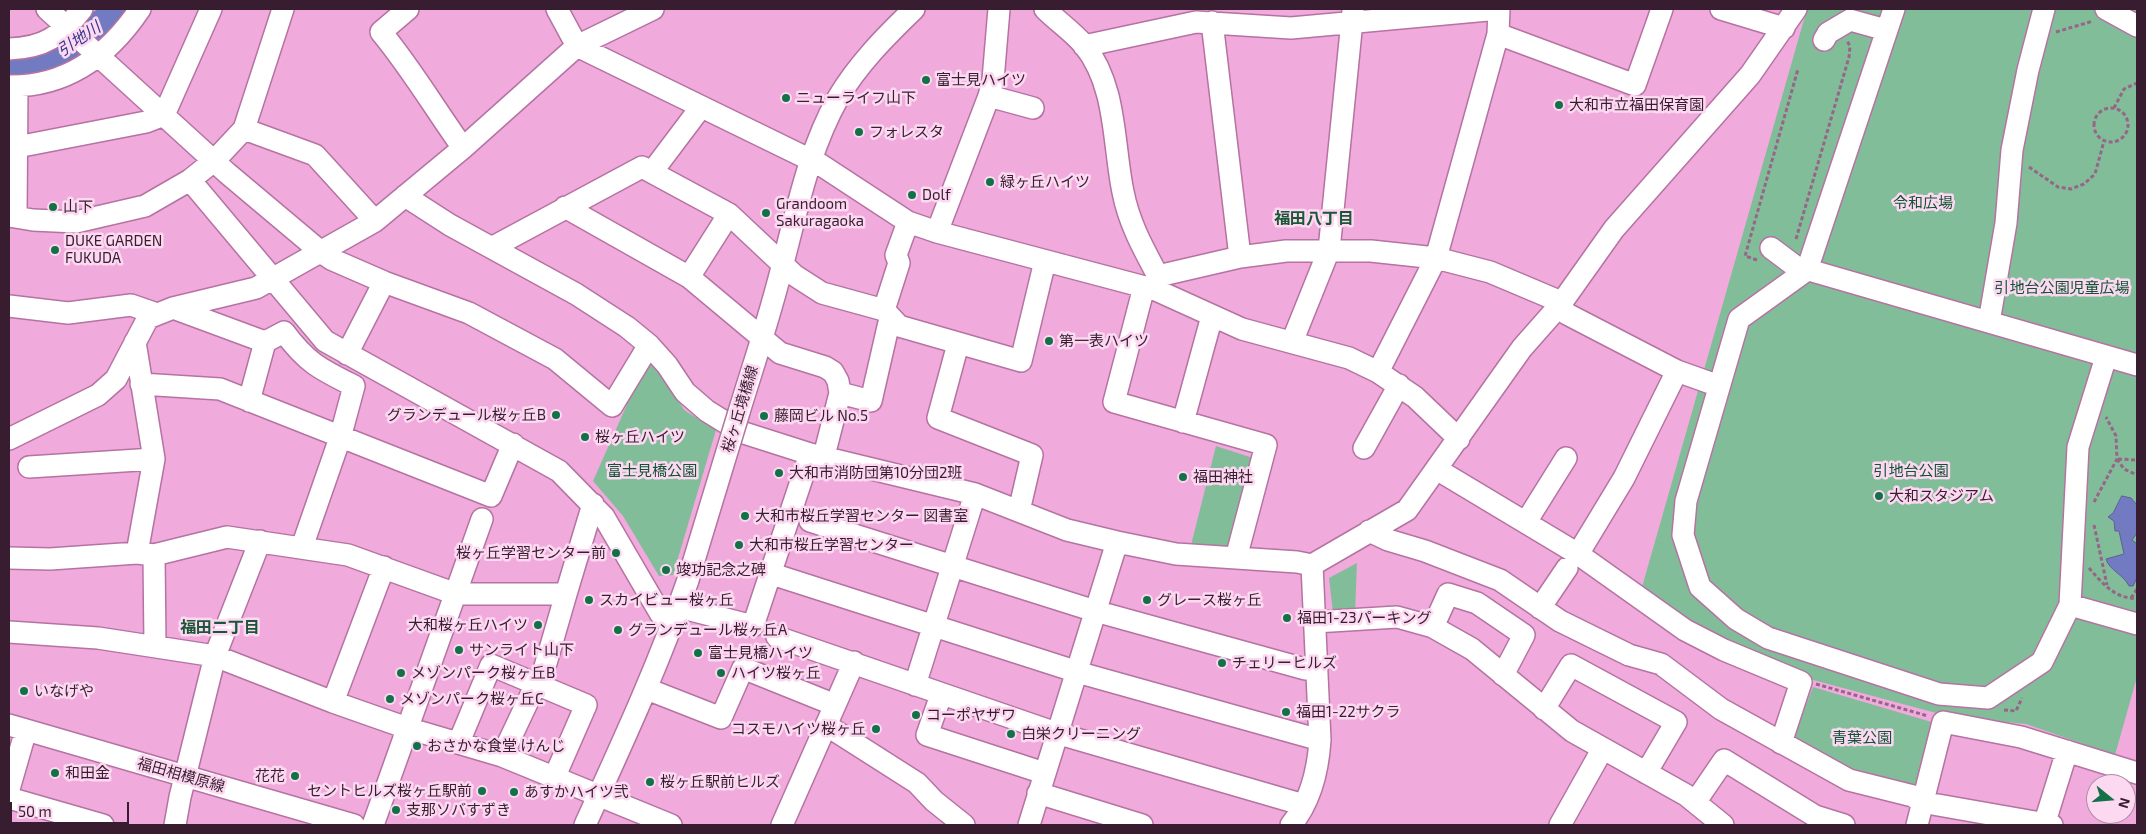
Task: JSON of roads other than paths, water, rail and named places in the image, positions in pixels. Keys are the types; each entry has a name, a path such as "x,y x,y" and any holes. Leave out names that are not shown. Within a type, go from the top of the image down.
{"street":[{"path":"47,9 215,160 320,252 331,259 384,282 469,313 555,359 612,406 649,345"},
{"path":"9,49 43,45 68,28 82,9"},
{"path":"140,9 116,41 66,76 47,82 13,86 17,147 12,216 33,220 76,222 145,206 190,180 215,160 244,129 283,9"},
{"path":"17,147 146,122 164,114 211,9"},
{"path":"408,9 381,32 405,62 462,148"},
{"path":"557,9 577,46 810,160 908,222 936,232 1045,261 1152,285 1242,330 1349,358 1399,385 1415,397 1459,439"},
{"path":"9,439 98,395 116,379 148,318 165,311 233,294 271,280 374,221 462,148 577,46 653,9"},
{"name":"桜ヶ丘境橋線","path":"585,825 647,688 676,617 783,265 810,160 839,97 864,61 914,9"},
{"path":"936,232 993,80 999,9"},
{"path":"1045,9 1084,46 1102,77 1110,109 1123,192 1152,285 1114,402 1266,445 1236,558"},
{"path":"1084,46 1196,22 1291,28 1352,16 1499,9 1498,34 1436,258 1378,372"},
{"path":"1498,34 1636,85 1662,9"},
{"path":"1721,9 1784,28"},
{"path":"405,196 450,225 576,294 627,327 649,345 667,365 685,392 707,411 741,432 817,455 975,494 1067,530 1117,542 1176,554 1297,562 1312,565 1408,510 1438,470 1522,348 1560,305 1614,230 1750,75 1796,9"},
{"path":"1894,9 1798,266 1739,319 1686,501 1682,535 1700,587 1736,619 1768,638 1938,694 1988,698 2042,662 2070,605 2078,447 2106,357"},
{"path":"1988,322 2006,223 2012,150 2028,70 2044,9"},
{"path":"1292,342 1329,250 1352,16"},
{"path":"1826,36 1850,20 1886,30"},
{"path":"1212,22 1240,257"},
{"path":"988,96 1033,108"},
{"path":"652,172 701,108"},
{"path":"244,129 315,156 374,221"},
{"path":"493,247 642,167 729,214 783,265 800,279 822,292 887,314 899,326 1021,361 1045,261"},
{"path":"190,180 271,280 324,341 559,470 604,517 660,613 676,617 753,626 840,393 838,381 833,372 825,368 788,358 761,339 689,277 565,207"},
{"path":"689,277 729,214"},
{"path":"840,393 871,401 887,314 899,263 896,255 908,222"},
{"path":"1152,285 1240,257 1286,251 1329,250 1436,258 1490,272 1554,300 1567,314 1677,371 1719,386"},
{"path":"1766,255 2137,365"},
{"path":"347,354 384,282"},
{"path":"9,306 68,313 131,305 165,311 265,342 284,332 297,350 313,365 354,386 340,438 302,547"},
{"path":"1183,422 1212,316"},
{"path":"135,342 154,459 146,554 155,645"},
{"path":"249,400 265,342"},
{"path":"958,344 938,418 1032,455 1019,511"},
{"path":"1540,608 1624,478 1677,371"},
{"path":"141,384 220,389 340,438 491,496 512,444"},
{"path":"1364,448 1399,385"},
{"path":"1526,522 1566,458"},
{"path":"29,467 154,459"},
{"path":"1438,470 1526,522 1572,561 1686,630 1724,650 1801,682 1781,743"},
{"path":"915,685 975,494"},
{"path":"502,756 536,684 542,677 593,504"},
{"path":"373,825 482,519"},
{"path":"810,521 1095,611 1305,669 1318,669"},
{"path":"1369,531 1388,540 1425,551 1500,580 1560,621 1629,655 1661,664 1721,709 1848,780 1913,796 1921,802 2047,825 2067,751"},
{"path":"9,558 50,559 146,554 226,537 348,554 456,594 566,594"},
{"path":"175,825 216,656 260,541"},
{"path":"1028,825 1117,542"},
{"path":"1291,825 1304,805 1314,784 1319,763 1318,669 1312,565"},
{"path":"333,702 384,568"},
{"path":"772,574 934,624 1076,671 1320,740"},
{"path":"1433,627 1448,594 1477,604 1524,635 1503,675"},
{"path":"2070,605 2137,624"},
{"path":"1315,622 1397,617 1433,627 1462,642 1544,709 1602,750 1696,801 1723,825"},
{"path":"9,632 98,638 155,645 216,656 333,702 407,728 502,756 555,776 671,825"},
{"path":"777,637 1056,733 1304,805"},
{"path":"782,825 854,662"},
{"path":"459,742 490,665 586,705 555,776"},
{"path":"1544,709 1570,665 1676,722 1646,773"},
{"path":"647,688 721,718 743,668 836,705"},
{"path":"941,695 928,735 1044,773"},
{"path":"1917,825 1921,802 1943,722 2021,737 2137,773"},
{"path":"826,725 918,783 934,801 964,825"},
{"path":"9,788 18,728"},
{"name":"福田相模原線","path":"18,728 354,825"},
{"path":"1560,825 1602,750"},
{"path":"1696,801 1724,760 1815,816 1844,825"},
{"path":"1038,793 1142,825"},
{"path":"9,798 103,825"}],"water":[{"path":"2122,496 2131,498 2137,505 2137,533 2132,540 2137,544 2137,578 2133,586 2129,586 2106,559 2124,554 2119,531 2115,531 2114,521 2108,517 2113,513"}],"waterway":[{"name":"引地川","path":"9,61 49,58 106,21 114,9"}],"place":[{"name":"富士見ハイツ","path":"926,80"},
{"name":"ニューライフ山下","path":"786,98"},
{"name":"大和市立福田保育園","path":"1559,105"},
{"name":"フォレスタ","path":"859,132"},
{"name":"緑ヶ丘ハイツ","path":"990,182"},
{"name":"Dolf","path":"912,195"},
{"name":"山下","path":"53,207"},
{"name":"Grandoom Sakuragaoka","path":"766,213"},
{"name":"DUKE GARDEN FUKUDA","path":"55,250"},
{"name":"第一表ハイツ","path":"1049,341"},
{"name":"グランデュール桜ヶ丘B","path":"556,415"},
{"name":"藤岡ビル No.5","path":"764,416"},
{"name":"桜ヶ丘ハイツ","path":"585,437"},
{"name":"大和市消防団第10分団2班","path":"779,473"},
{"name":"福田神社","path":"1183,477"},
{"name":"大和スタジアム","path":"1879,496"},
{"name":"大和市桜丘学習センター 図書室","path":"745,516"},
{"name":"大和市桜丘学習センター","path":"739,545"},
{"name":"桜ヶ丘学習センター前","path":"616,553"},
{"name":"竣功記念之碑","path":"666,570"},
{"name":"スカイビュー桜ヶ丘","path":"589,600"},
{"name":"グレース桜ヶ丘","path":"1147,600"},
{"name":"福田1-23パーキング","path":"1287,618"},
{"name":"大和桜ヶ丘ハイツ","path":"538,625"},
{"name":"グランデュール桜ヶ丘A","path":"618,630"},
{"name":"サンライト山下","path":"459,650"},
{"name":"富士見橋ハイツ","path":"698,653"},
{"name":"チェリーヒルズ","path":"1222,663"},
{"name":"メゾンパーク桜ヶ丘B","path":"401,673"},
{"name":"ハイツ桜ヶ丘","path":"721,673"},
{"name":"いなげや","path":"24,691"},
{"name":"メゾンパーク桜ヶ丘C","path":"390,699"},
{"name":"福田1-22サクラ","path":"1286,712"},
{"name":"コーポヤザワ","path":"916,715"},
{"name":"コスモハイツ桜ヶ丘","path":"876,729"},
{"name":"白栄クリーニング","path":"1011,734"},
{"name":"おさかな食堂 けんじ","path":"417,746"},
{"name":"和田金","path":"55,773"},
{"name":"花花","path":"295,776"},
{"name":"桜ヶ丘駅前ヒルズ","path":"650,782"},
{"name":"セントヒルズ桜ヶ丘駅前","path":"482,791"},
{"name":"あすかハイツ弐","path":"514,792"},
{"name":"支那ソバすずき","path":"396,810"}],"district":[{"name":"福田八丁目","path":"1314,219"},
{"name":"福田二丁目","path":"220,628"}],"park label":[{"name":"令和広場","path":"1923,203"},
{"name":"引地台公園児童広場","path":"2062,288"},
{"name":"富士見橋公園","path":"652,471"},
{"name":"引地台公園","path":"1911,471"},
{"name":"青葉公園","path":"1862,738"}]}
